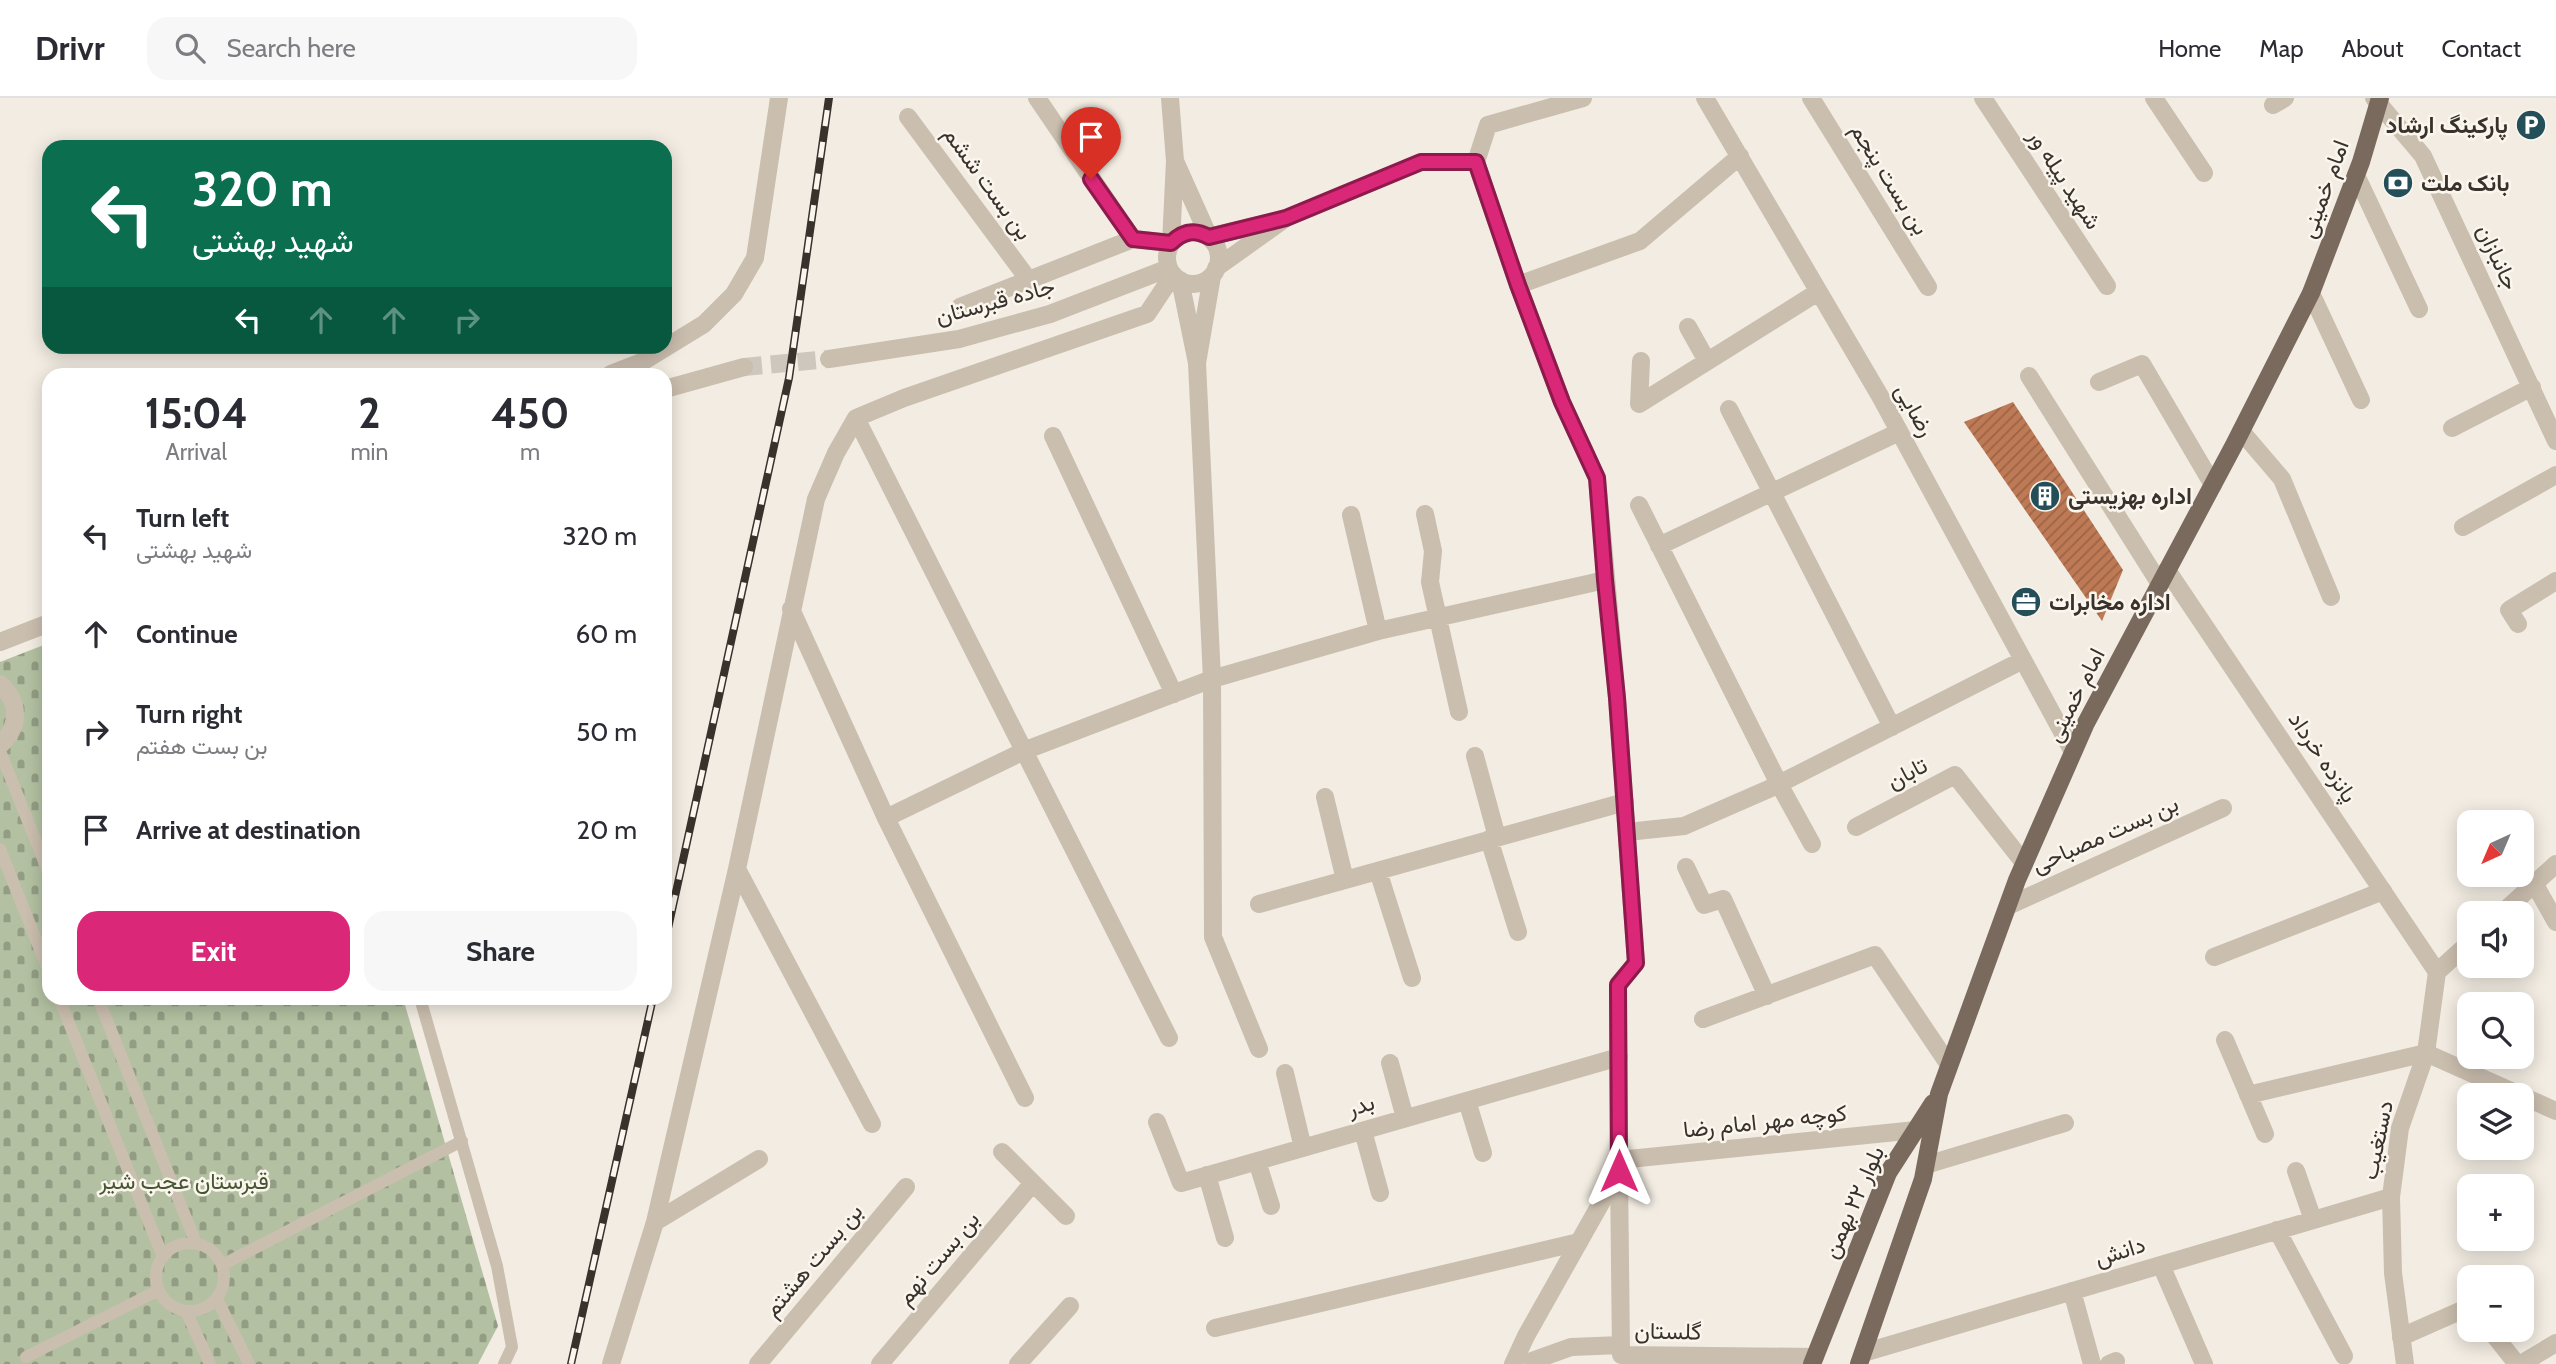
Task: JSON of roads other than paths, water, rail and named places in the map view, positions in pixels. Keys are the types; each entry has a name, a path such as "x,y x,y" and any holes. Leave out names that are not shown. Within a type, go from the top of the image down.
{"main road":[{"name":"امام خمینی","path":"1939,1094 2024,863 2073,752 2311,293 2356,176 2378,100"},
{"name":"بلوار ۲۲ بهمن","path":"1813,1361 1888,1173 1939,1094"},
{"path":"1861,1359 1919,1192 1939,1094"}],"street":[{"path":"672,344 704,324 734,294 755,258 779,98"},
{"path":"1037,98 1133,239"},
{"path":"1170,98 1175,161 1171,243 1167,259 1174,275 1197,363 1212,679 1213,937 1259,1049"},
{"path":"960,307 1133,239 1171,243 1185,233 1202,233 1209,237 1286,218 1421,162 1476,162 1488,125 1583,98"},
{"name":"رضایی","path":"1704,98 1899,432 2073,752"},
{"name":"بن بست پنجم","path":"1811,98 1928,286"},
{"name":"شهید پیله ور","path":"1983,98 2107,286"},
{"path":"2154,98 2204,173"},
{"name":"جانبازان","path":"2378,100 2423,156 2532,387 2549,403 2556,441"},
{"name":"بن بست ششم","path":"908,117 1028,279"},
{"path":"1518,285 1640,241 1740,156"},
{"path":"1175,161 1218,252 1197,363"},
{"name":"گلستان","path":"1476,162 1562,402 1597,478 1617,698 1636,963 1618,985 1621,1355 1813,1361"},
{"path":"2356,176 2419,309"},
{"path":"1174,275 1197,283 1286,218"},
{"path":"611,1364 656,1222 737,869 816,499 836,453 856,418 904,398 1147,314 1174,275"},
{"name":"جاده قبرستان","path":"829,359 960,339 1174,275"},
{"path":"1640,360 1639,404 1818,292"},
{"path":"2311,293 2361,400"},
{"path":"1688,327 1707,361"},
{"path":"626,368 655,354"},
{"path":"2099,382 2142,364 2213,485"},
{"path":"672,387 744,367"},
{"path":"2029,376 2164,577"},
{"path":"2452,428 2532,387"},
{"path":"1729,409 1892,727"},
{"path":"856,418 1026,750 1169,1038"},
{"path":"2241,431 2282,479 2331,597"},
{"path":"1659,546 1899,432"},
{"path":"1053,436 1174,694"},
{"path":"2463,527 2556,475"},
{"path":"1639,505 1779,784 1812,844"},
{"path":"1424,514 1433,551 1430,582 1459,712"},
{"path":"1351,515 1378,631"},
{"name":"پانزده خرداد","path":"2164,577 2437,972"},
{"path":"886,818 1026,750 1212,679 1378,631 1605,580"},
{"path":"2518,624 2509,610 2556,582"},
{"path":"791,609 886,818 1025,1098"},
{"path":"0,642 42,625"},
{"path":"1627,832 1684,826 1779,784 2023,660"},
{"path":"0,684 14,702 16,715 14,727 0,745"},
{"path":"1475,755 1493,838 1518,932"},
{"name":"تابان","path":"1856,827 1955,775 2024,863"},
{"path":"1325,797 1345,880"},
{"path":"1259,904 1625,802"},
{"name":"بن بست مصباحی","path":"2008,906 2223,808"},
{"path":"2556,863 2534,883 2556,922"},
{"path":"1686,867 1704,905 1723,900 1767,996"},
{"path":"737,869 872,1124"},
{"path":"1378,871 1412,978"},
{"path":"2515,901 2530,887"},
{"path":"2214,957 2383,891"},
{"path":"2437,972 2457,954"},
{"path":"1703,1019 1875,955 1949,1065"},
{"name":"دستغیب","path":"2404,1364 2393,1273 2391,1197 2400,1128 2426,1053 2437,972"},
{"path":"2225,1040 2265,1134"},
{"path":"2248,1095 2426,1053 2556,1111"},
{"name":"بدر","path":"1157,1122 1181,1182 1619,1057"},
{"path":"1390,1063 1405,1118"},
{"path":"1285,1073 1303,1148"},
{"path":"1467,1101 1483,1153"},
{"path":"1926,1165 2065,1123"},
{"path":"1363,1130 1380,1193"},
{"name":"کوچه مهر امام رضا","path":"1619,1166 1916,1130"},
{"path":"1002,1152 1066,1216"},
{"path":"656,1222 759,1159"},
{"path":"1258,1161 1271,1206"},
{"path":"1513,1364 1526,1335 1619,1166"},
{"path":"2296,1171 2313,1220"},
{"path":"1207,1175 1225,1238"},
{"name":"بن بست نهم","path":"880,1364 1032,1184"},
{"name":"بن بست هشتم","path":"758,1364 906,1187"},
{"name":"دانش","path":"1861,1359 2073,1291 2391,1197"},
{"path":"2277,1230 2344,1356"},
{"path":"1215,1328 1579,1242"},
{"path":"2161,1265 2204,1364"},
{"path":"2073,1291 2092,1364"},
{"path":"1018,1364 1070,1306"},
{"path":"2401,1337 2457,1312"},
{"path":"1526,1335 1532,1362 1571,1346 1621,1345"},
{"path":"2500,1342 2519,1364 2556,1343"}],"lane":[{"path":"0,751 42,856"},
{"path":"0,849 42,954"},
{"path":"62,1005 163,1257"},
{"path":"101,1005 196,1243"},
{"path":"422,1005 497,1266 512,1347 504,1364"},
{"path":"222,1265 461,1141"},
{"path":"196,1243 208,1247 216,1255 225,1276 223,1288 217,1298 197,1311 186,1311 165,1300 156,1279 163,1257 177,1245 196,1243"},
{"path":"26,1357 159,1290"},
{"path":"217,1298 249,1364"},
{"path":"186,1311 210,1364"}],"tunnel":[{"path":"744,367 829,359"}],"railway":[{"path":"672,910 789,378 829,98"},
{"path":"571,1364 651,1005"}],"place":[{"name":"پارکینگ ارشاد","path":"2531,125"},
{"name":"بانک ملت","path":"2398,183"},
{"name":"اداره بهزیستی","path":"2045,496"},
{"name":"اداره مخابرات","path":"2026,602"}],"park label":[{"name":"قبرستان عجب شیر","path":"184,1181"}]}
